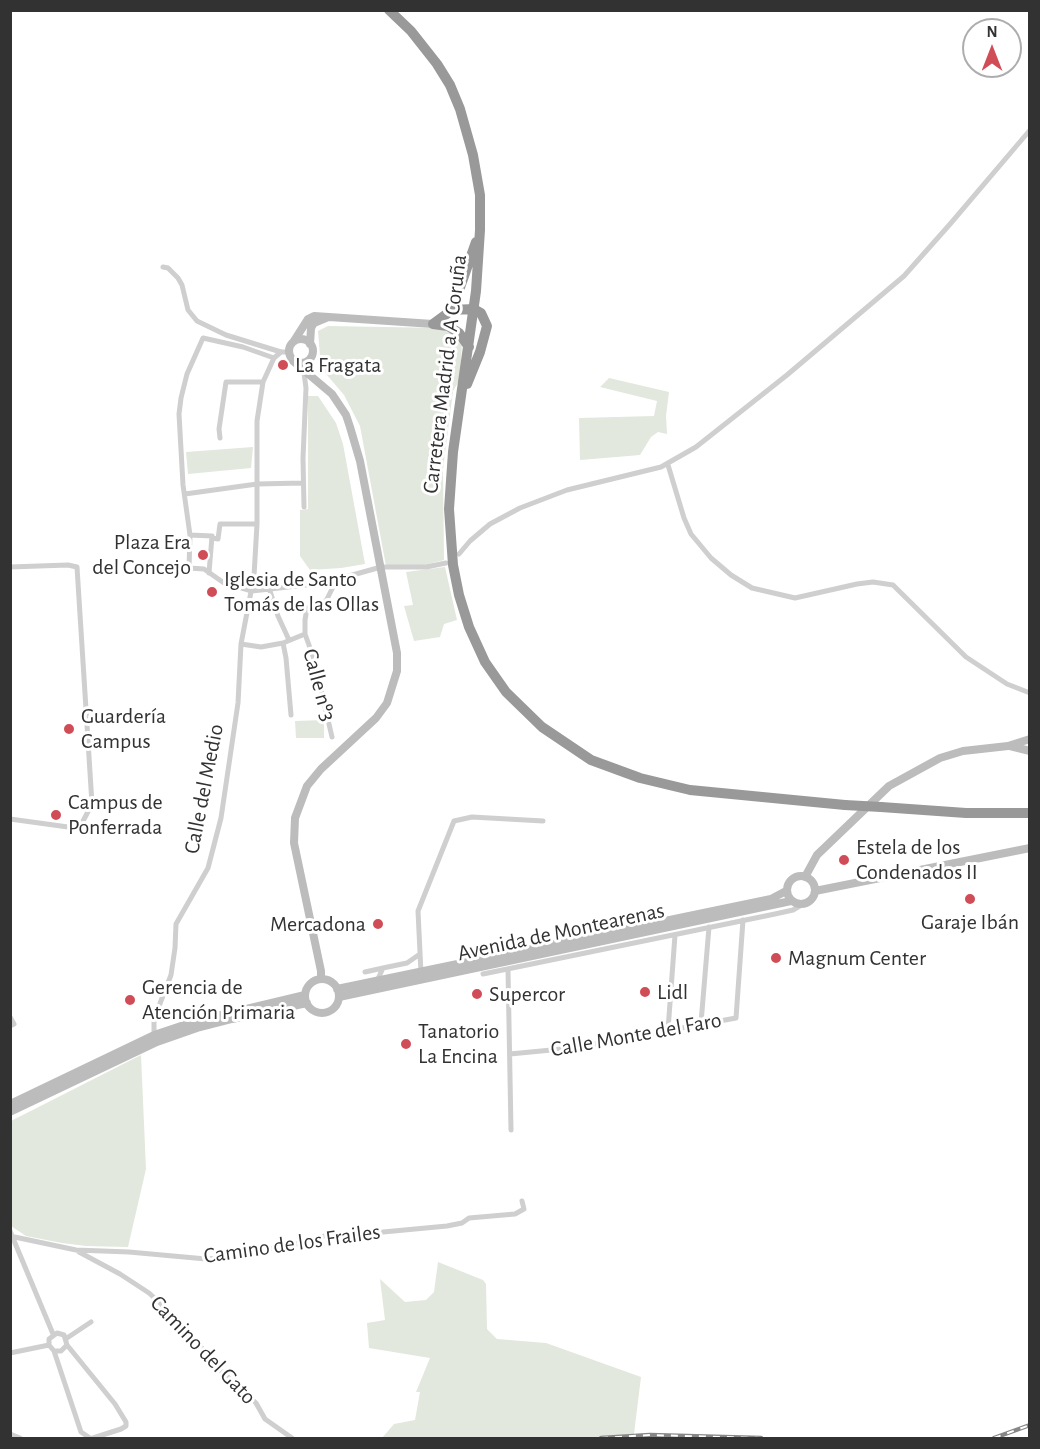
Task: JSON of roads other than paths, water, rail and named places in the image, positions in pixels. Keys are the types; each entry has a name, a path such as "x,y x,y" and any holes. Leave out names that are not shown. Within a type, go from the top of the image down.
{"highway":[{"name":"Carretera Madrid a A Coruña","path":"389,10 411,31 437,64 453,93 474,155 480,195 480,230 473,322 453,452 449,509 453,565 459,595 469,627 485,662 506,692 542,728 591,760 640,778 690,790 845,805 1029,813"},
{"path":"452,310 480,230"},
{"path":"433,324 452,310 474,309 481,312 485,318 486,330 471,376 462,395"},
{"path":"433,324 448,326 473,322"},
{"path":"448,326 459,333 468,347"},
{"path":"942,811 1029,807"}],"main road":[{"path":"321,979 294,843 295,818 307,786 321,769 376,718 387,703 397,671 397,652 355,442 346,415 332,394 316,377 304,371 285,352 308,319 322,315 433,324"},
{"path":"316,377 310,358 311,328 314,323 330,317"},
{"path":"294,341 304,340 310,344"},
{"path":"293,361 303,363 310,358"},
{"path":"805,877 818,855 889,786 940,758 963,751 1008,746 1029,739"},
{"path":"1008,746 1029,752"},
{"path":"815,891 1029,848"},
{"path":"805,877 813,884 815,891 811,900 803,904 791,901 786,891 791,880 805,877"},
{"name":"Avenida de Montearenas","path":"337,988 771,899 786,891"},
{"name":"Avenida de Montearenas","path":"339,998 791,901"},
{"path":"321,979 332,982 337,988 339,998 335,1006 327,1012 318,1012 306,999 310,984 321,979"},
{"path":"10,1104 213,1016 306,999"},
{"path":"10,1112 156,1039"}],"street":[{"path":"459,554 490,524 520,508 567,490 668,465 696,447 781,380 904,276 951,224 1029,130"},
{"path":"163,267 168,268 178,278 188,310 197,321 226,335 285,352"},
{"path":"285,352 274,358 243,347 203,338 187,374 179,414 190,535 189,568 204,569 224,583 252,591 324,583 381,567 426,567 446,563"},
{"name":"Calle del Medio","path":"156,1039 154,1019 171,975 176,924 208,868 221,818 238,703 241,644 254,576 257,524 257,422 263,382 274,358"},
{"path":"304,371 306,388 304,507"},
{"path":"306,388 316,377"},
{"path":"306,388 316,377"},
{"path":"220,438 225,382 263,382"},
{"path":"668,465 691,534 711,558 731,575 752,588 795,598 857,584 873,582 892,585 966,657 1007,684 1029,693"},
{"path":"185,494 257,484 303,483"},
{"path":"190,535 212,536 218,539 220,524 257,524"},
{"path":"209,573 212,538"},
{"path":"10,567 77,567 92,804 82,823 68,827 10,819"},
{"path":"254,576 260,577 268,588 286,641 291,715"},
{"path":"241,644 261,647 305,634 307,608 326,601 338,579"},
{"name":"Calle nº3","path":"305,634 314,659 332,737"},
{"path":"408,963 421,969 418,910 454,821 472,817 543,821"},
{"path":"483,974 793,910 803,904"},
{"name":"Calle Monte del Faro","path":"510,1054 572,1048 736,1018 743,920"},
{"path":"701,1023 709,927"},
{"path":"668,1030 675,934"},
{"path":"365,972 408,963 420,954"},
{"path":"377,981 383,968"},
{"path":"508,970 511,1130"},
{"path":"10,1017 12,1025"},
{"name":"Camino de los Frailes","path":"11,1235 76,1250 206,1259 222,1258 296,1244 327,1235 447,1226 462,1223 469,1218 515,1214 524,1209 522,1201"},
{"path":"11,1235 53,1334"},
{"name":"Camino del Gato","path":"76,1250 149,1293 181,1322 216,1367 256,1403 265,1419 292,1438"},
{"path":"54,1351 61,1352 67,1341 90,1322"},
{"path":"61,1333 67,1341 125,1417 126,1426 108,1436 91,1438 81,1432 54,1351 49,1345 49,1339 53,1334 61,1333"},
{"path":"10,1353 49,1345"},
{"path":"10,1434 20,1438"}],"railway":[{"path":"994,1438 1030,1425"},
{"path":"601,1438 650,1435 761,1438"}],"place":[{"name":"La Fragata","path":"283,365"},
{"name":"Plaza Era del Concejo","path":"203,555"},
{"name":"Iglesia de Santo Tomás de las Ollas","path":"212,592"},
{"name":"Guardería Campus","path":"69,729"},
{"name":"Campus de Ponferrada","path":"56,815"},
{"name":"Estela de los Condenados II","path":"844,860"},
{"name":"Garaje Ibán","path":"970,899"},
{"name":"Mercadona","path":"378,924"},
{"name":"Magnum Center","path":"776,958"},
{"name":"Lidl","path":"645,992"},
{"name":"Supercor","path":"477,994"},
{"name":"Gerencia de Atención Primaria","path":"130,1000"},
{"name":"Tanatorio La Encina","path":"406,1044"}]}
